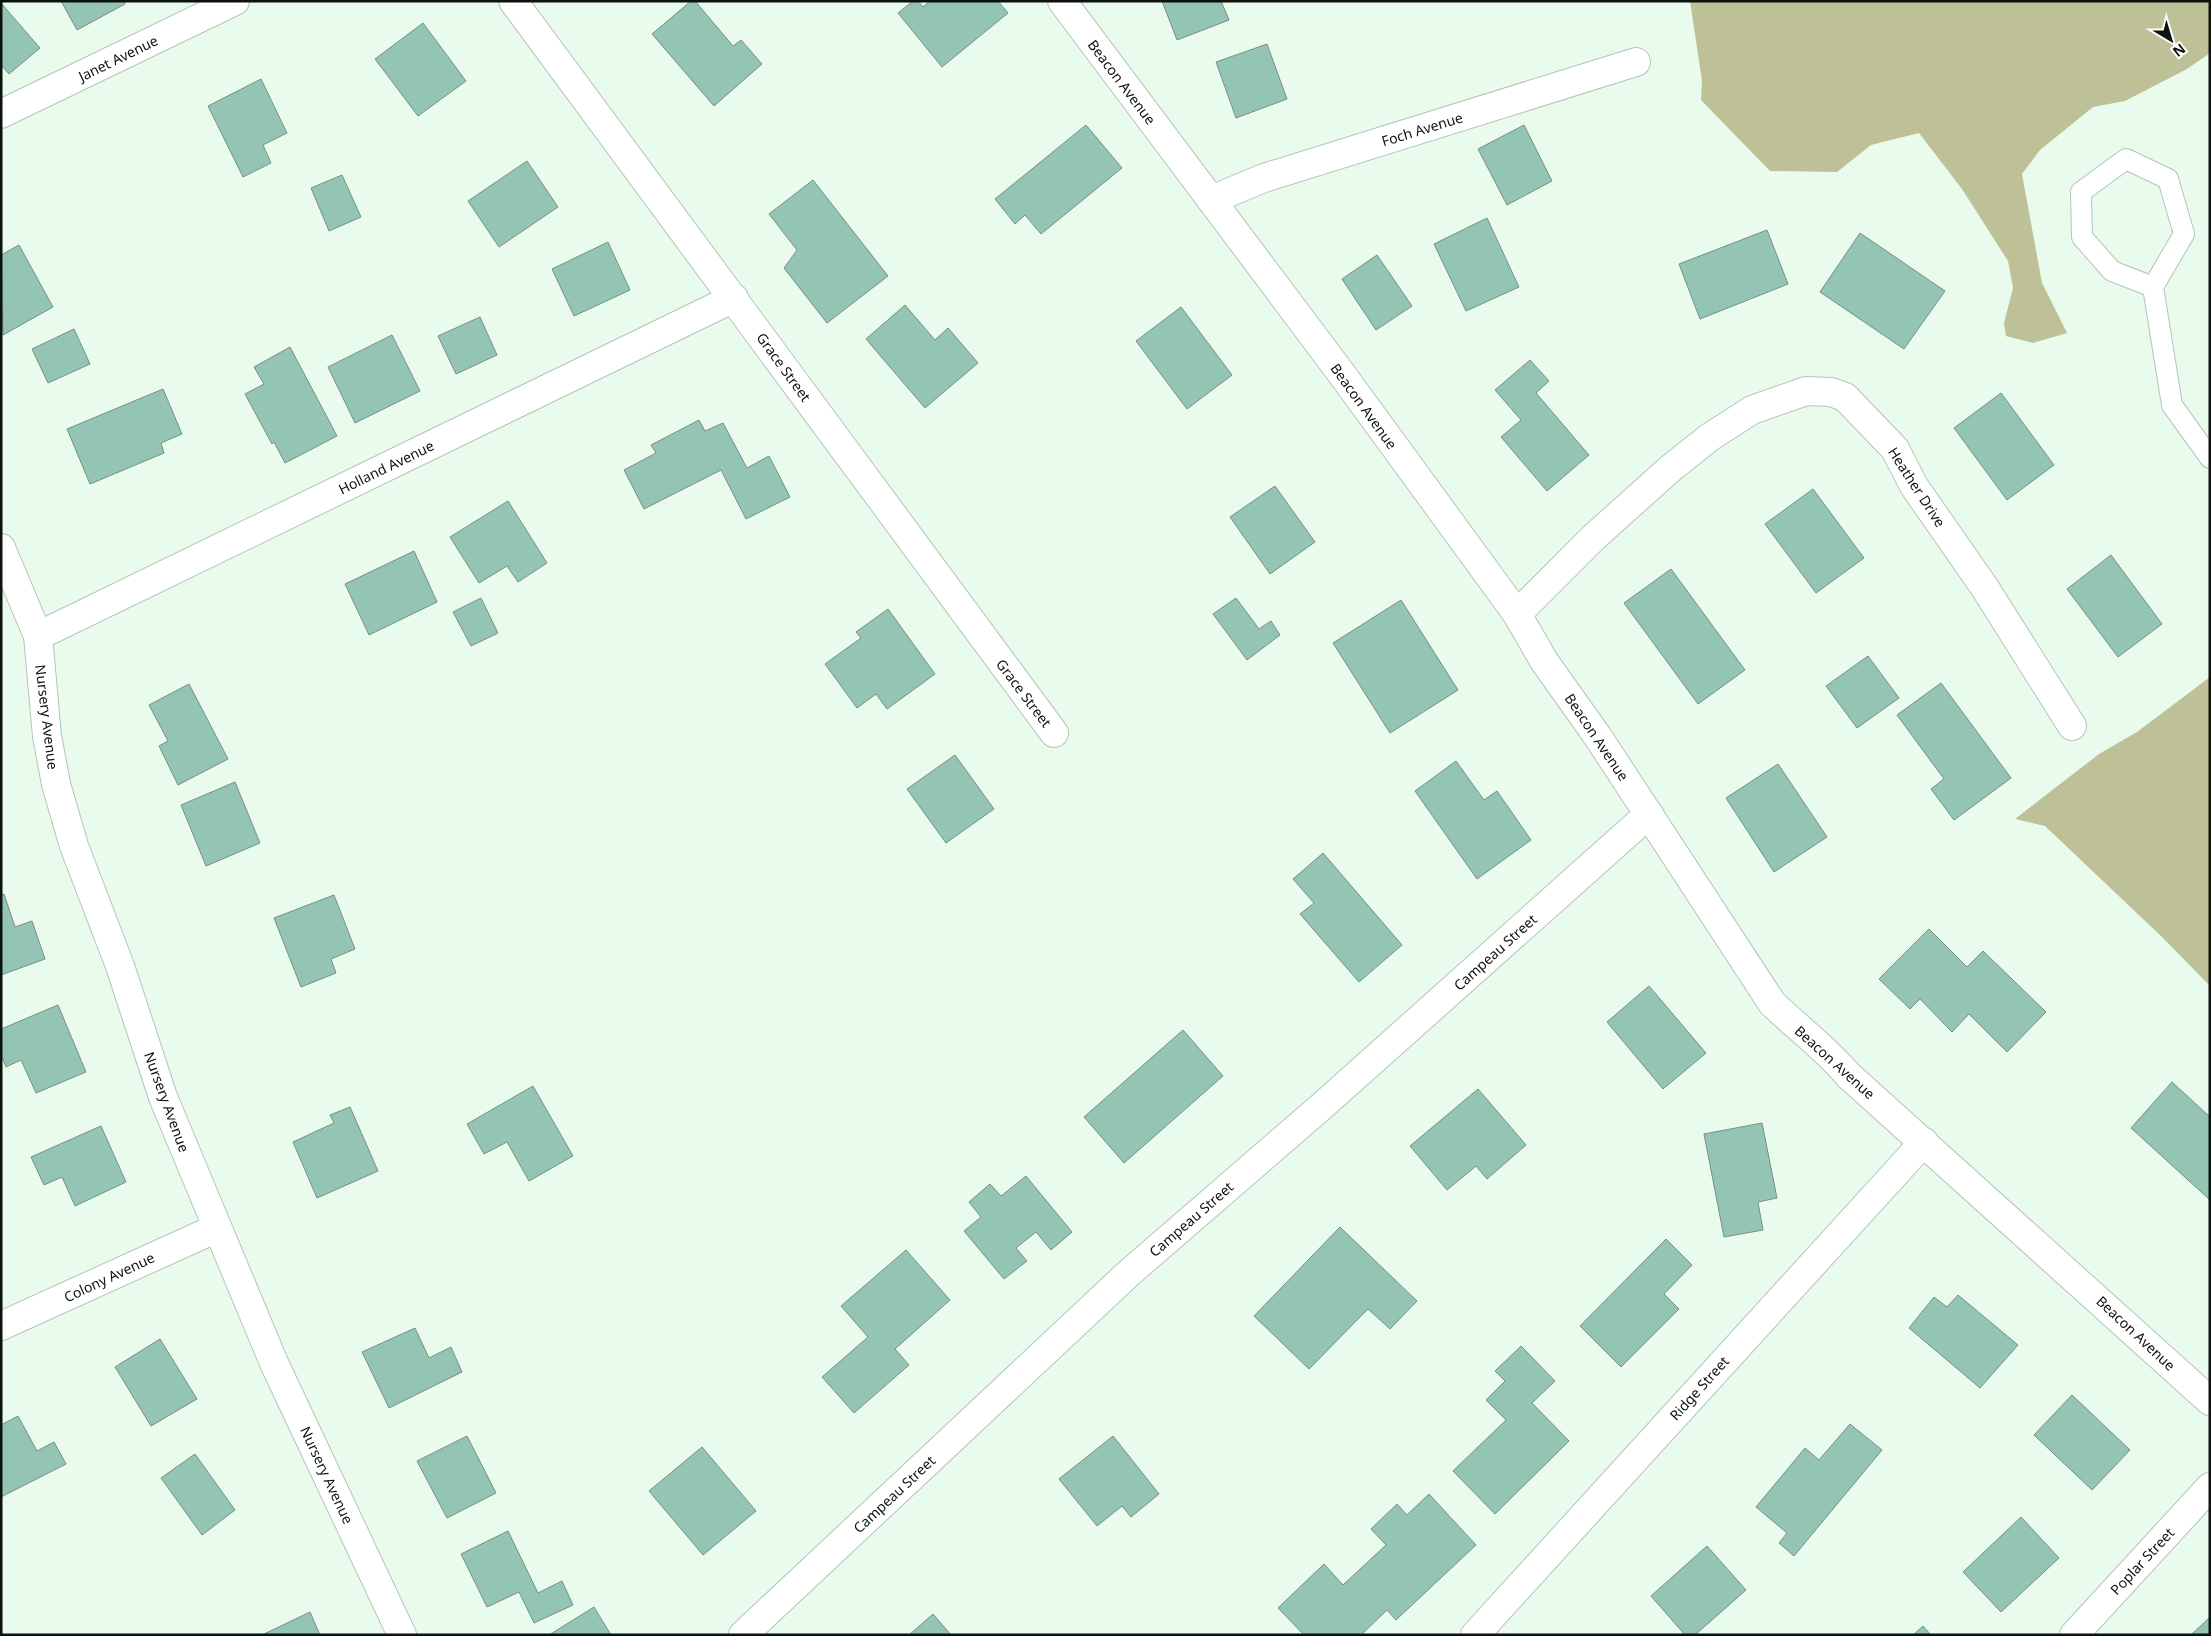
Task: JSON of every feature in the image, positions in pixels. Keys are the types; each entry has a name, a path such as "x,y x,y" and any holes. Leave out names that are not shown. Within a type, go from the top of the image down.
{"street":[{"name":"Janet Avenue","path":"1,114 235,1"},
{"name":"Grace Street","path":"513,1 1054,733"},
{"name":"Beacon Avenue","path":"1062,1 1517,614 1544,661 1649,814 1772,1003 1796,1027 1838,1063 1848,1075 2210,1401"},
{"name":"Foch Avenue","path":"1211,200 1264,178 1636,62"},
{"name":"Holland Avenue","path":"38,636 734,298"},
{"name":"Heather Drive","path":"1517,614 1594,537 1671,468 1710,437 1752,410 1806,391 1831,392 1845,397 1895,449 1914,486 1984,588 2072,726"},
{"name":"Nursery Avenue","path":"1,548 38,636 47,736 56,784 74,846 120,966 163,1096 274,1363 402,1635"},
{"name":"Campeau Street","path":"743,1635 1130,1273 1322,1106 1649,814"},
{"name":"Ridge Street","path":"1475,1635 1924,1142"},
{"name":"Colony Avenue","path":"1,1326 217,1228"},
{"name":"Poplar Street","path":"2074,1635 2210,1487"}],"lane":[{"path":"2153,287 2112,270 2082,237 2081,192 2126,159 2168,179 2184,234 2153,287 2172,405 2210,458"}],"green space":[{"path":"1690,1 2210,1 2210,53 2187,69 2125,101 2093,107 2040,150 2022,174 2042,283 2067,333 2033,343 2006,336 2004,323 2013,288 2008,261 1962,189 1919,133 1871,145 1837,172 1770,171 1701,100 1702,81"},
{"path":"2210,677 2210,986 2162,937 2045,826 2015,819 2099,754 2137,732"}],"building":[{"path":"61,1 124,1 125,4 77,30"},
{"path":"691,1 695,1 733,46 741,40 762,64 714,106 652,34"},
{"path":"913,1 918,1 923,7 930,1 998,1 1008,13 942,67 898,13"},
{"path":"1162,1 1221,1 1229,20 1177,40"},
{"path":"1,3 40,48 9,74 1,65"},
{"path":"423,23 466,81 418,116 375,59"},
{"path":"1267,44 1287,99 1236,118 1216,62"},
{"path":"261,79 287,133 263,145 271,163 243,177 208,106"},
{"path":"1086,125 1122,168 1041,234 1025,215 1015,224 995,199"},
{"path":"1524,125 1552,181 1507,205 1478,149"},
{"path":"527,161 558,207 499,247 468,201"},
{"path":"342,175 361,217 329,231 311,188"},
{"path":"813,180 888,276 827,323 784,268 797,250 769,214"},
{"path":"1487,218 1519,287 1466,311 1434,244"},
{"path":"1767,230 1788,284 1700,319 1679,264"},
{"path":"1860,233 1945,291 1904,349 1820,292"},
{"path":"608,242 630,290 574,316 552,269"},
{"path":"19,245 53,307 3,335 1,255"},
{"path":"1377,255 1412,306 1376,330 1342,279"},
{"path":"905,305 935,340 948,328 978,363 925,408 866,339"},
{"path":"1181,307 1232,375 1187,409 1136,341"},
{"path":"480,317 497,355 456,374 438,336"},
{"path":"74,329 90,364 48,383 32,349"},
{"path":"392,335 420,391 355,423 328,367"},
{"path":"290,347 337,436 285,463 274,442 272,444 245,394 264,384 254,367"},
{"path":"1530,360 1549,381 1536,393 1589,455 1547,491 1501,437 1521,420 1495,390"},
{"path":"163,389 182,434 161,443 164,453 90,484 67,429"},
{"path":"2001,393 2054,465 2007,500 1954,428"},
{"path":"699,420 705,431 723,423 747,468 769,456 790,497 746,519 721,470 644,509 624,470 656,453 651,445"},
{"path":"1275,486 1315,542 1270,574 1230,517"},
{"path":"1813,489 1864,558 1816,593 1765,524"},
{"path":"508,501 547,563 518,582 507,566 479,583 450,537"},
{"path":"414,551 437,602 369,635 345,584"},
{"path":"2111,555 2162,624 2118,657 2067,589"},
{"path":"1671,569 1745,670 1698,704 1624,603"},
{"path":"481,598 498,633 471,646 453,612"},
{"path":"1236,598 1259,629 1271,621 1280,635 1247,660 1213,614"},
{"path":"1401,600 1458,690 1390,733 1333,643"},
{"path":"888,609 935,674 887,709 876,694 857,708 825,664 861,638 856,632"},
{"path":"1868,656 1899,698 1857,728 1826,686"},
{"path":"1941,683 2011,778 1954,820 1931,789 1944,779 1897,715"},
{"path":"189,684 228,759 178,785 159,746 168,741 149,705"},
{"path":"955,755 994,809 946,843 907,789"},
{"path":"1456,761 1484,800 1497,791 1531,840 1477,879 1415,791"},
{"path":"1778,764 1827,837 1774,872 1726,798"},
{"path":"235,782 260,843 206,866 181,805"},
{"path":"1323,853 1402,945 1359,982 1300,914 1314,903 1293,879"},
{"path":"4,894 15,927 32,921 45,959 1,975 1,895"},
{"path":"334,895 355,949 331,959 336,973 301,987 274,918"},
{"path":"1929,929 1967,967 1983,951 2046,1012 2007,1052 1969,1014 1952,1032 1920,999 1910,1009 1879,979"},
{"path":"1649,986 1706,1053 1663,1089 1607,1022"},
{"path":"58,1005 86,1072 36,1093 21,1060 6,1067 1,1055 1,1029"},
{"path":"1183,1030 1223,1076 1124,1163 1084,1117"},
{"path":"2172,1082 2210,1117 2210,1200 2131,1128"},
{"path":"533,1086 573,1156 529,1181 507,1142 484,1154 467,1124"},
{"path":"1478,1089 1526,1145 1487,1179 1476,1166 1447,1190 1410,1146"},
{"path":"350,1107 378,1171 317,1198 293,1142 334,1123 330,1115"},
{"path":"1762,1123 1777,1198 1758,1202 1763,1230 1724,1237 1704,1134"},
{"path":"101,1126 126,1182 75,1206 62,1177 44,1185 31,1157"},
{"path":"1026,1176 1072,1232 1051,1250 1036,1232 1016,1248 1027,1261 1004,1279 964,1231 981,1217 969,1202 990,1184 1001,1196"},
{"path":"1340,1227 1417,1301 1390,1329 1368,1309 1309,1369 1254,1316"},
{"path":"1666,1239 1692,1265 1664,1294 1679,1309 1621,1367 1580,1326"},
{"path":"906,1250 950,1300 895,1349 909,1365 854,1413 822,1377 868,1337 841,1306"},
{"path":"1958,1295 2018,1345 1980,1388 1909,1328 1934,1297 1947,1307"},
{"path":"415,1328 429,1358 451,1347 462,1372 389,1408 362,1352"},
{"path":"160,1339 197,1399 151,1426 115,1367"},
{"path":"1521,1346 1555,1381 1532,1403 1569,1441 1495,1514 1453,1471 1506,1420 1486,1400 1505,1381 1495,1371"},
{"path":"2072,1395 2130,1450 2092,1490 2034,1435"},
{"path":"18,1416 37,1451 54,1442 66,1464 1,1497 1,1425"},
{"path":"1850,1424 1882,1450 1794,1556 1779,1543 1787,1533 1756,1507 1805,1448 1819,1460"},
{"path":"467,1436 496,1493 447,1518 417,1461"},
{"path":"1113,1436 1159,1494 1131,1517 1122,1506 1097,1526 1059,1479"},
{"path":"702,1447 756,1511 703,1555 649,1491"},
{"path":"195,1454 235,1510 202,1535 161,1478"},
{"path":"1429,1494 1476,1545 1396,1620 1387,1610 1361,1635 1304,1635 1278,1608 1324,1564 1343,1585 1386,1545 1371,1529 1397,1504 1407,1515"},
{"path":"2021,1517 2059,1558 2001,1612 1963,1572"},
{"path":"508,1531 538,1593 562,1581 573,1605 534,1623 519,1592 487,1607 461,1554"},
{"path":"1707,1546 1746,1590 1695,1635 1685,1635 1651,1596"},
{"path":"594,1607 611,1635 549,1635"},
{"path":"310,1612 320,1635 262,1635"},
{"path":"933,1614 951,1635 909,1635"},
{"path":"2210,1617 2210,1635 2191,1635"},
{"path":"1923,1626 1931,1635 1913,1635"}]}
